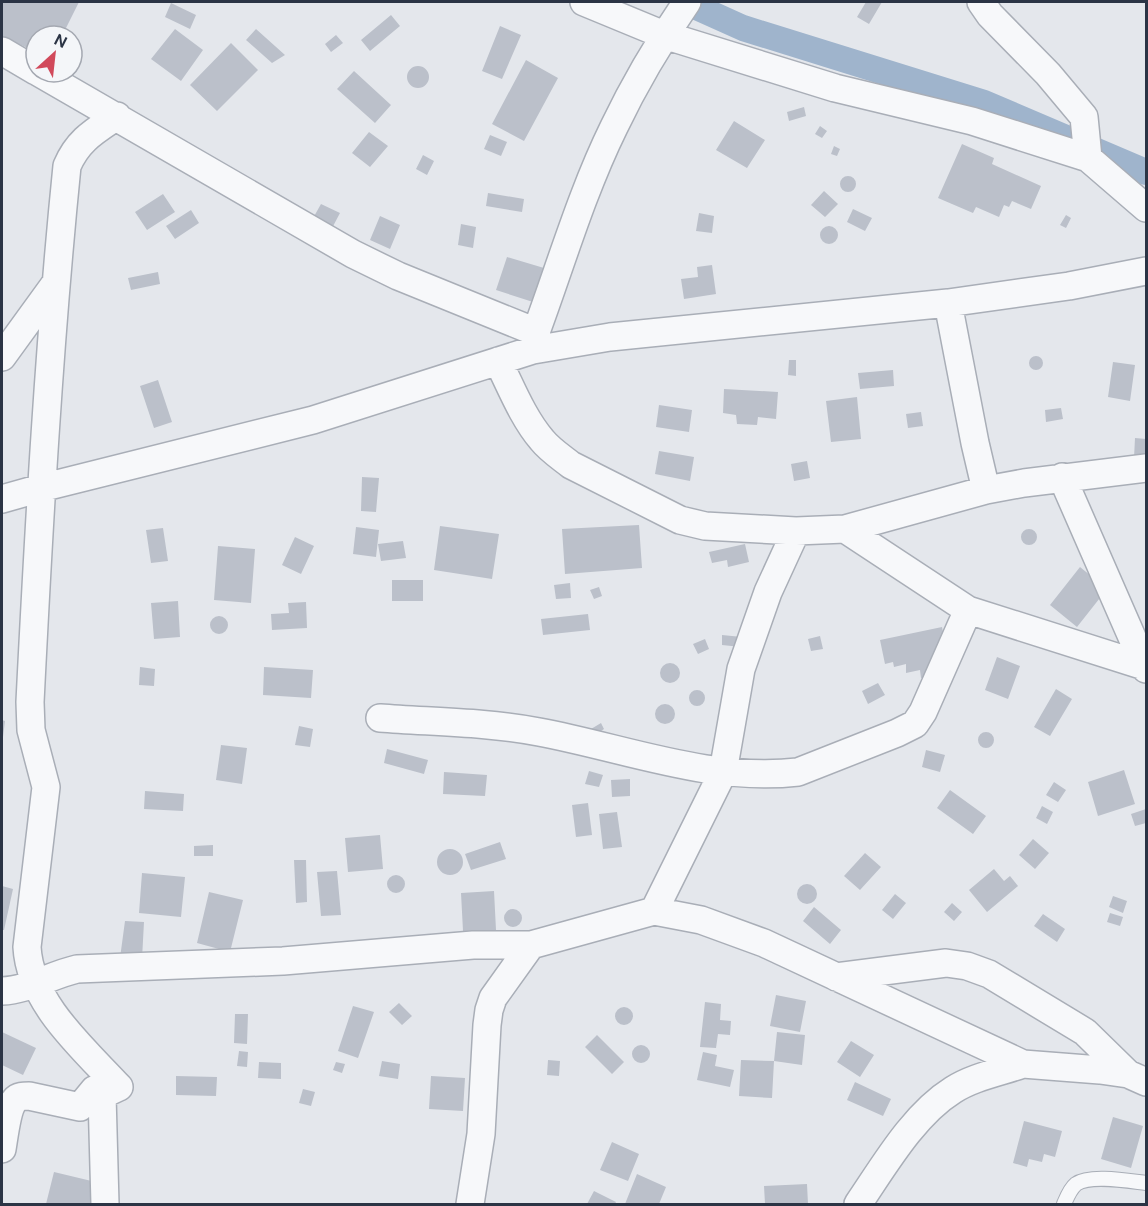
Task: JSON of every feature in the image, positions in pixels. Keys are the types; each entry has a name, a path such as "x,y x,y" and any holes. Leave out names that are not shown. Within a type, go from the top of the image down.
{"street":[{"path":"584,2 664,35 835,88 972,121 1088,158 1146,208"},
{"path":"534,341 596,169 614,127 664,35 687,2"},
{"path":"984,3 990,15 1054,80 1084,117 1088,158"},
{"path":"2,51 24,64"},
{"path":"60,84 353,254 534,341"},
{"path":"117,116 83,139 73,152 67,166 55,284 41,488 30,711 31,730 46,787 27,947 35,984 52,1011 119,1087"},
{"path":"2,499 313,420 498,361 534,341 610,337 948,303 1069,286 1146,271"},
{"path":"2,357 55,284"},
{"path":"948,303 986,490"},
{"path":"498,361 531,425 543,441 571,465 680,520 705,526 796,531 845,530 986,490 1062,477 1146,468"},
{"path":"1062,477 1145,668"},
{"path":"845,530 968,610 1145,668"},
{"path":"654,911 723,772 741,669 768,592 796,531"},
{"path":"380,718 537,731 639,754 665,763 723,772 798,772 915,724 923,712 968,610"},
{"path":"2,991 16,990 77,969 283,961 473,945 531,945 654,911 701,920 734,931 1023,1064 1137,1078"},
{"path":"470,1204 481,1134 489,1010 494,998 531,945"},
{"path":"836,976 946,963 967,966 989,974 1085,1032 1137,1078"},
{"path":"858,1204 900,1142 924,1115 952,1090 1023,1064"},
{"path":"2,1149 11,1107 15,1100 29,1096 80,1107 94,1090 119,1087"},
{"path":"105,1204 102,1095 119,1087"}],"lane":[{"path":"1064,1204 1077,1184 1088,1179 1146,1183"}],"building":[{"path":"2,2 79,2 68,24 24,24 24,46 2,36"},
{"path":"866,2 882,2 869,24 857,17"},
{"path":"171,3 196,15 190,29 165,17"},
{"path":"391,15 400,26 370,51 361,40"},
{"path":"500,26 521,35 502,79 482,71"},
{"path":"175,29 203,50 181,81 151,59"},
{"path":"256,29 285,55 272,63 246,40"},
{"path":"336,35 343,43 331,52 325,44"},
{"path":"231,43 258,70 217,111 190,85"},
{"path":"526,60 558,78 524,141 492,124"},
{"path":"414,66 422,66 429,73 429,81 422,88 414,88 407,81 407,73"},
{"path":"354,71 391,105 375,123 337,89"},
{"path":"804,107 806,116 789,121 787,112"},
{"path":"734,121 765,140 747,168 716,150"},
{"path":"820,126 827,131 822,138 815,134"},
{"path":"369,132 388,146 370,167 352,153"},
{"path":"490,135 507,142 501,156 484,149"},
{"path":"962,144 994,158 992,164 1041,186 1031,209 1012,201 1009,207 1004,205 999,217 976,207 973,213 938,198"},
{"path":"834,146 840,149 837,156 831,154"},
{"path":"423,155 434,161 427,175 416,169"},
{"path":"848,176 856,184 848,192 840,184"},
{"path":"824,191 838,204 825,217 811,205"},
{"path":"488,193 524,199 522,212 486,206"},
{"path":"163,194 175,212 147,230 135,212"},
{"path":"321,204 340,213 331,230 312,220"},
{"path":"853,209 872,218 865,231 847,222"},
{"path":"191,210 199,223 175,239 166,226"},
{"path":"699,213 714,216 712,233 696,231"},
{"path":"1066,215 1071,218 1066,228 1060,225"},
{"path":"380,216 400,225 390,249 370,240"},
{"path":"461,224 476,227 473,248 458,245"},
{"path":"829,226 835,229 838,235 835,241 829,244 823,241 820,235 823,229"},
{"path":"507,257 544,268 533,302 496,290"},
{"path":"712,265 716,294 684,299 681,279 698,277 697,267"},
{"path":"158,272 160,284 131,290 128,278"},
{"path":"1033,356 1039,356 1043,363 1039,370 1033,370 1029,366 1029,360"},
{"path":"789,360 796,360 796,376 788,375"},
{"path":"1113,362 1135,365 1130,401 1108,397"},
{"path":"893,370 894,386 860,389 858,373"},
{"path":"158,380 172,422 154,428 140,386"},
{"path":"724,389 778,392 776,419 758,417 757,425 737,424 736,415 723,413"},
{"path":"857,397 861,439 831,442 826,401"},
{"path":"659,405 692,410 689,432 656,427"},
{"path":"1061,408 1063,419 1046,422 1045,410"},
{"path":"921,412 923,426 908,428 906,414"},
{"path":"1135,438 1146,439 1146,459 1134,458"},
{"path":"659,451 694,457 690,481 655,474"},
{"path":"807,461 810,478 794,481 791,464"},
{"path":"362,477 379,478 376,512 361,511"},
{"path":"639,525 642,568 565,574 562,529"},
{"path":"440,526 499,534 492,579 434,570"},
{"path":"356,527 379,530 376,557 353,554"},
{"path":"163,528 168,561 151,563 146,530"},
{"path":"1026,529 1032,529 1037,537 1035,543 1026,545 1021,540 1021,534"},
{"path":"295,537 314,546 301,574 282,565"},
{"path":"403,541 406,558 381,561 378,544"},
{"path":"745,544 749,562 728,567 727,560 712,563 709,552"},
{"path":"218,546 255,549 251,603 214,600"},
{"path":"1080,567 1107,589 1077,627 1050,605"},
{"path":"392,580 423,580 423,601 392,601"},
{"path":"570,583 571,598 556,599 554,585"},
{"path":"599,587 602,596 594,599 590,590"},
{"path":"178,601 180,637 154,639 151,603"},
{"path":"306,602 307,628 272,630 271,614 289,613 288,603"},
{"path":"588,614 590,630 543,635 541,619"},
{"path":"219,616 225,619 228,625 225,631 219,634 213,631 210,625 213,619"},
{"path":"942,627 947,652 938,675 921,678 920,670 906,673 906,664 894,667 893,662 885,664 880,640"},
{"path":"722,635 742,637 741,647 722,645"},
{"path":"820,636 823,649 811,651 808,639"},
{"path":"705,639 709,649 698,654 693,644"},
{"path":"997,657 1020,666 1008,699 985,690"},
{"path":"670,663 677,666 680,673 677,680 670,683 663,680 660,673 663,666"},
{"path":"140,667 155,669 154,686 139,685"},
{"path":"264,667 313,670 311,698 263,695"},
{"path":"878,683 885,695 868,704 862,691"},
{"path":"1056,689 1072,699 1050,736 1034,727"},
{"path":"694,690 700,690 705,698 703,704 694,706 689,701 689,695"},
{"path":"665,704 672,707 675,714 672,721 665,724 658,721 655,714 658,707"},
{"path":"2,720 5,721 3,737 2,737"},
{"path":"601,723 604,729 595,735 591,729"},
{"path":"299,726 313,729 310,747 295,745"},
{"path":"983,732 989,732 994,740 992,746 983,748 978,743 978,737"},
{"path":"221,745 247,748 242,784 216,780"},
{"path":"387,749 428,760 424,774 384,763"},
{"path":"926,750 945,755 940,772 922,767"},
{"path":"1124,770 1135,804 1098,816 1088,782"},
{"path":"589,771 603,775 599,787 585,784"},
{"path":"444,772 487,775 485,796 443,794"},
{"path":"630,779 630,796 612,797 611,780"},
{"path":"1054,782 1066,790 1058,802 1046,795"},
{"path":"950,790 986,816 973,834 937,808"},
{"path":"145,791 184,794 183,811 144,809"},
{"path":"588,803 592,835 576,837 572,805"},
{"path":"1042,806 1053,812 1047,824 1036,818"},
{"path":"1146,809 1146,823 1135,826 1131,814"},
{"path":"617,812 622,847 603,849 599,814"},
{"path":"380,835 383,869 348,872 345,838"},
{"path":"1033,839 1049,853 1035,869 1019,855"},
{"path":"500,842 506,859 471,870 465,854"},
{"path":"213,845 213,856 194,856 194,846"},
{"path":"450,849 459,853 463,862 459,871 450,875 441,871 437,862 441,853"},
{"path":"865,853 881,867 860,890 844,876"},
{"path":"294,860 306,860 307,902 296,903"},
{"path":"994,869 1004,881 1010,876 1018,886 987,912 969,890"},
{"path":"337,871 341,915 321,916 317,872"},
{"path":"142,873 185,877 181,917 139,913"},
{"path":"396,875 402,878 405,884 402,890 396,893 390,890 387,884 390,878"},
{"path":"807,884 814,887 817,894 814,901 807,904 800,901 797,894 800,887"},
{"path":"2,886 13,889 4,930 2,930"},
{"path":"494,891 496,930 463,931 461,893"},
{"path":"209,892 243,900 230,952 197,943"},
{"path":"895,894 906,903 893,919 882,910"},
{"path":"1113,896 1127,901 1123,913 1109,907"},
{"path":"952,903 962,912 954,921 944,912"},
{"path":"814,907 841,930 830,944 803,921"},
{"path":"513,909 519,912 522,918 519,924 513,927 507,924 504,918 507,912"},
{"path":"1110,913 1123,917 1120,926 1107,922"},
{"path":"1043,914 1065,929 1057,942 1034,926"},
{"path":"125,921 144,922 142,959 120,958"},
{"path":"776,995 806,1001 800,1032 770,1026"},
{"path":"705,1002 721,1004 720,1020 731,1021 730,1035 718,1034 716,1048 700,1047"},
{"path":"399,1003 412,1016 402,1025 389,1012"},
{"path":"353,1006 374,1012 358,1058 338,1051"},
{"path":"624,1007 630,1010 633,1016 630,1022 624,1025 618,1022 615,1016 618,1010"},
{"path":"235,1014 248,1014 247,1044 234,1043"},
{"path":"2,1032 36,1048 23,1075 2,1065"},
{"path":"777,1032 805,1035 802,1065 774,1061"},
{"path":"597,1035 624,1062 612,1074 585,1047"},
{"path":"851,1041 874,1055 860,1077 837,1062"},
{"path":"641,1045 647,1048 650,1054 647,1060 641,1063 635,1060 632,1054 635,1048"},
{"path":"239,1051 248,1052 247,1067 237,1066"},
{"path":"703,1052 717,1055 715,1066 734,1070 730,1087 697,1080"},
{"path":"548,1060 560,1061 559,1076 547,1075"},
{"path":"741,1060 774,1061 772,1098 739,1096"},
{"path":"382,1061 400,1064 398,1079 379,1076"},
{"path":"259,1062 281,1063 281,1079 258,1078"},
{"path":"336,1062 345,1064 342,1073 333,1070"},
{"path":"176,1076 217,1077 216,1096 176,1095"},
{"path":"431,1076 465,1078 463,1111 429,1109"},
{"path":"855,1082 891,1099 883,1116 847,1100"},
{"path":"303,1089 315,1092 311,1106 299,1103"},
{"path":"1113,1117 1143,1126 1131,1168 1101,1159"},
{"path":"1024,1121 1062,1131 1055,1157 1044,1154 1042,1162 1029,1159 1027,1167 1013,1163"},
{"path":"612,1142 639,1154 628,1181 600,1170"},
{"path":"54,1172 104,1184 99,1204 46,1204"},
{"path":"637,1174 666,1187 659,1204 625,1204"},
{"path":"807,1184 808,1204 765,1204 764,1186"},
{"path":"594,1191 616,1202 615,1204 587,1204"}],"waterway":[{"path":"685,2 743,28 984,103 1146,172"}]}
